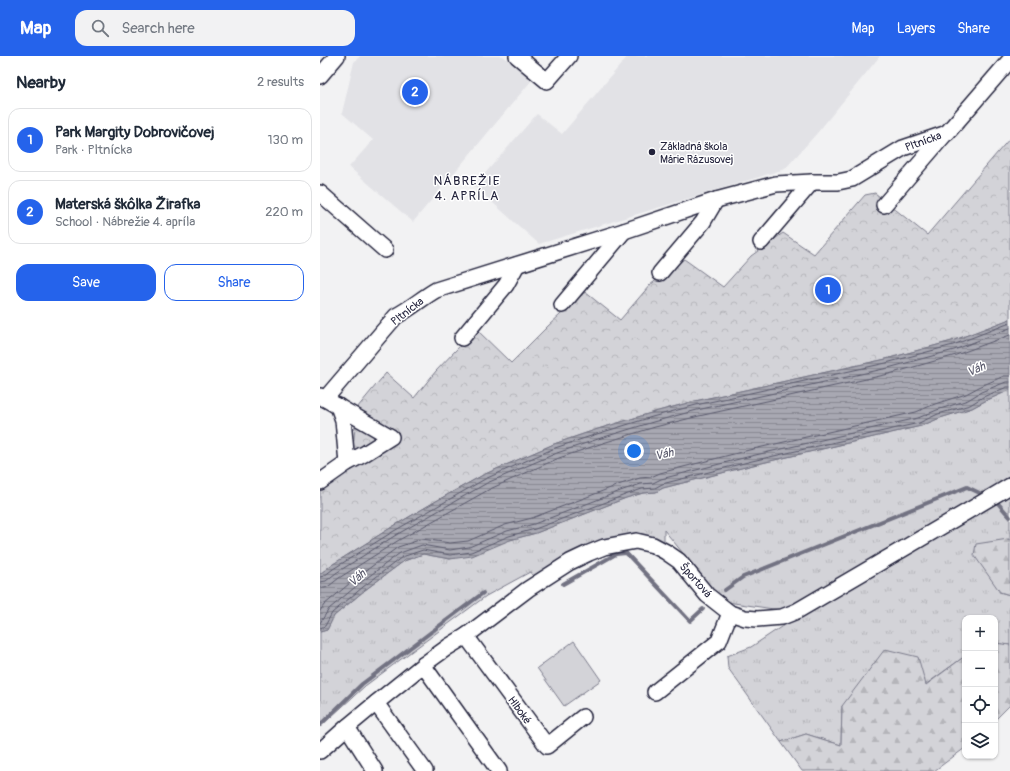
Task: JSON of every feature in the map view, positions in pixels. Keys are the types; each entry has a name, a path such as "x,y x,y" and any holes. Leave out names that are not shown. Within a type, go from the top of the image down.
{"street":[{"path":"320,76 337,56"},
{"path":"517,56 547,81 569,56"},
{"name":"Pltnícka","path":"328,400 396,316 436,290 624,231 716,200 776,184 838,182 852,179 903,148 947,133 1010,60"},
{"path":"884,205 947,133"},
{"path":"761,242 812,182"},
{"path":"320,193 385,250"},
{"path":"660,273 702,222 716,200"},
{"path":"562,305 624,231"},
{"path":"462,338 506,285 517,265"},
{"path":"328,400 343,420 347,463"},
{"path":"320,482 347,463 391,437 328,400"},
{"name":"Športová","path":"423,665 466,636 528,589 570,562 589,552 604,547 636,542 653,545 679,561 707,596 730,613 745,618 757,619 782,617 797,611 1010,486"},
{"path":"655,692 719,641 730,613"},
{"name":"Hlboké","path":"466,636 547,746 583,717"},
{"path":"320,751 423,665 499,771"},
{"path":"376,703 425,771"},
{"path":"347,727 375,771"}],"shaded area":[{"path":"360,56 503,56 532,80 413,222 349,167 373,140 342,113 354,62"},
{"name":"Základná škola Márie Rázusovej","path":"628,56 880,56 818,132 785,169 539,244 474,186 537,114 562,134"}],"green space":[{"path":"1010,138 1010,319 952,341 886,359 695,401 598,429 554,444 483,475 438,500 392,527 330,566 320,574 320,490 351,467 357,408 386,373 414,398 436,371 476,329 511,363 585,292 620,320 650,285 684,259 723,287 751,256 783,233 814,254 865,195 875,193 927,235"},
{"path":"1010,390 1010,476 971,502 800,604 780,610 727,602 714,591 664,530 664,555 633,547 609,550 539,585 530,572 486,596 365,686 320,727 320,632 327,630 334,616 365,590 404,561 423,554 450,559 536,533 626,498 643,493 656,492 663,488 753,465 921,426 940,418 972,408"},
{"path":"1010,491 1010,540 1008,539 999,592 1010,595 1010,645 998,643 998,615 962,615 962,658 925,685 842,706 841,745 806,734 781,742 728,668 727,656 751,647 787,623"},
{"path":"1008,539 1010,540 1010,595 1000,592 974,555 976,544"},
{"path":"574,641 601,680 564,706 537,668"},
{"path":"998,643 1010,645 1010,705 998,717"},
{"path":"885,649 918,657 926,685 962,658 962,750 934,771 802,771 781,742 806,734 841,745 842,706"}],"water":[{"name":"Váh","path":"1010,319 1010,390 972,408 940,418 921,426 753,465 663,488 656,492 643,493 626,498 536,533 510,540 472,556 450,559 423,554 404,561 365,590 334,616 327,630 320,632 320,574 330,566 392,527 483,475 554,444 651,413 695,401 886,359 952,341"}],"waterway":[{"path":"725,590 743,577 967,487 986,496"},
{"path":"994,500 1010,517"},
{"path":"563,584 616,554 626,553 690,621 703,609"},
{"path":"320,725 362,684 483,593"}],"place":[{"name":"Materská škôlka Žirafka","path":"415,92"},
{"name":"Základná škola Márie Rázusovej","path":"652,152"},
{"name":"Park Margity Dobrovičovej","path":"828,290"}],"district":[{"name":"NÁBREŽIE 4. APRÍLA","path":"467,188"}]}
